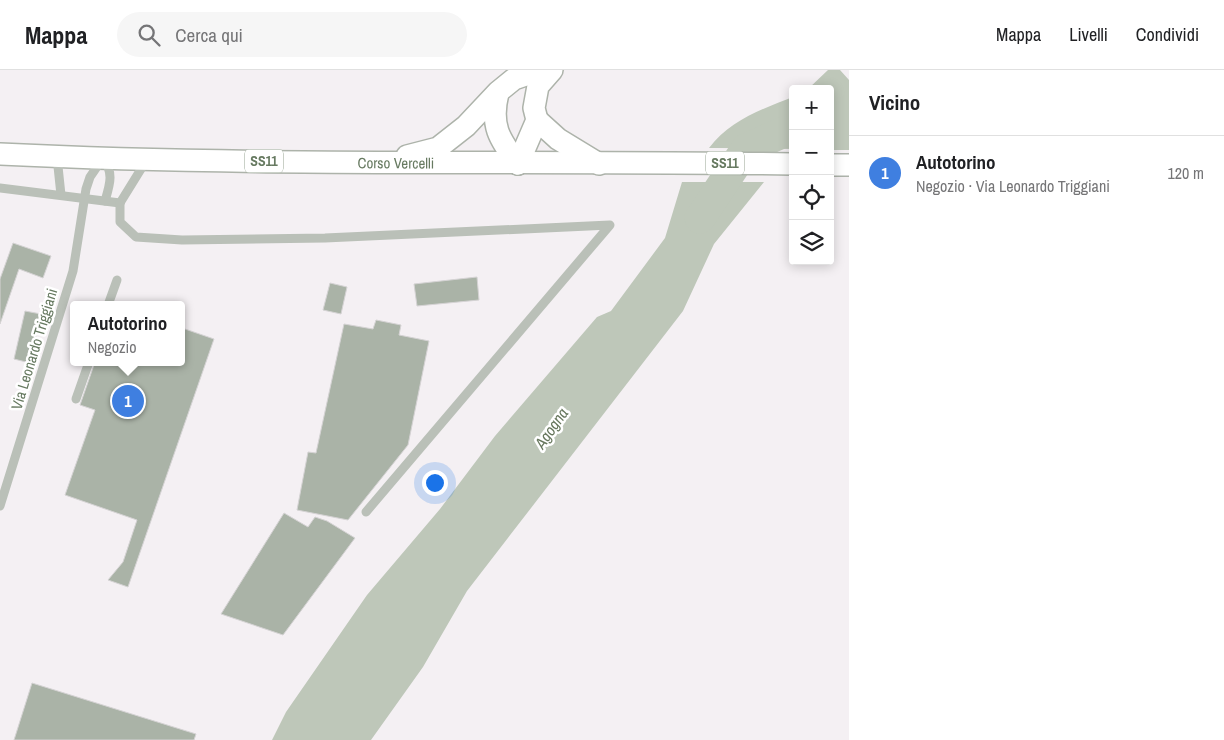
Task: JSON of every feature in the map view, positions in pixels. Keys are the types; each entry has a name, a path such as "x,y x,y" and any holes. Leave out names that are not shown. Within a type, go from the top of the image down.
{"main road":[{"path":"381,163 438,148 472,120 498,92 514,79 540,70"},
{"path":"552,70 538,86 534,108 537,120 558,140 599,164"},
{"path":"498,92 494,119 501,141 518,164 528,145 537,120"},
{"name":"Corso Vercelli","path":"0,154 57,157 381,163 599,164 658,162 789,164"},
{"path":"834,164 849,165"}],"street":[{"path":"57,157 61,195"},
{"path":"102,158 109,166 111,179 105,201"},
{"name":"Via Leonardo Triggiani","path":"0,506 73,271 90,177 102,158"},
{"path":"147,159 120,203 120,222 136,237 182,240 325,238 610,225 366,512"},
{"path":"0,188 120,203"},
{"path":"109,301 117,280"},
{"path":"76,400 88,366"}],"water":[{"path":"828,70 840,70 849,80 849,150 834,150 834,85 812,85"},
{"path":"789,99 789,149 709,148 727,130 758,111"},
{"path":"682,182 764,182 714,244 683,311 467,591 423,667 371,740 272,740 286,712 367,595 440,509 495,436 597,317 611,311 665,238"}],"pier":[{"path":"707,148 789,149 789,152 709,150"}],"building":[{"path":"13,243 51,256 43,278 19,269 0,324 0,279"},
{"path":"477,277 479,300 417,306 414,284"},
{"path":"330,283 347,287 341,314 323,310"},
{"path":"25,311 41,314 30,363 14,359"},
{"path":"376,320 401,325 399,335 429,341 408,445 348,520 297,510 308,452 316,453 344,324 373,329"},
{"path":"185,329 214,339 128,587 108,580 123,562 137,520 65,495 95,410 80,405 94,366 185,366"},
{"path":"284,513 308,527 315,517 327,521 355,538 283,635 221,614"},
{"path":"32,683 196,734 194,740 14,740"}],"waterway":[{"name":"Agogna","path":"700,218 746,149 789,130"}],"place":[{"name":"Autotorino","path":"128,401"}]}
